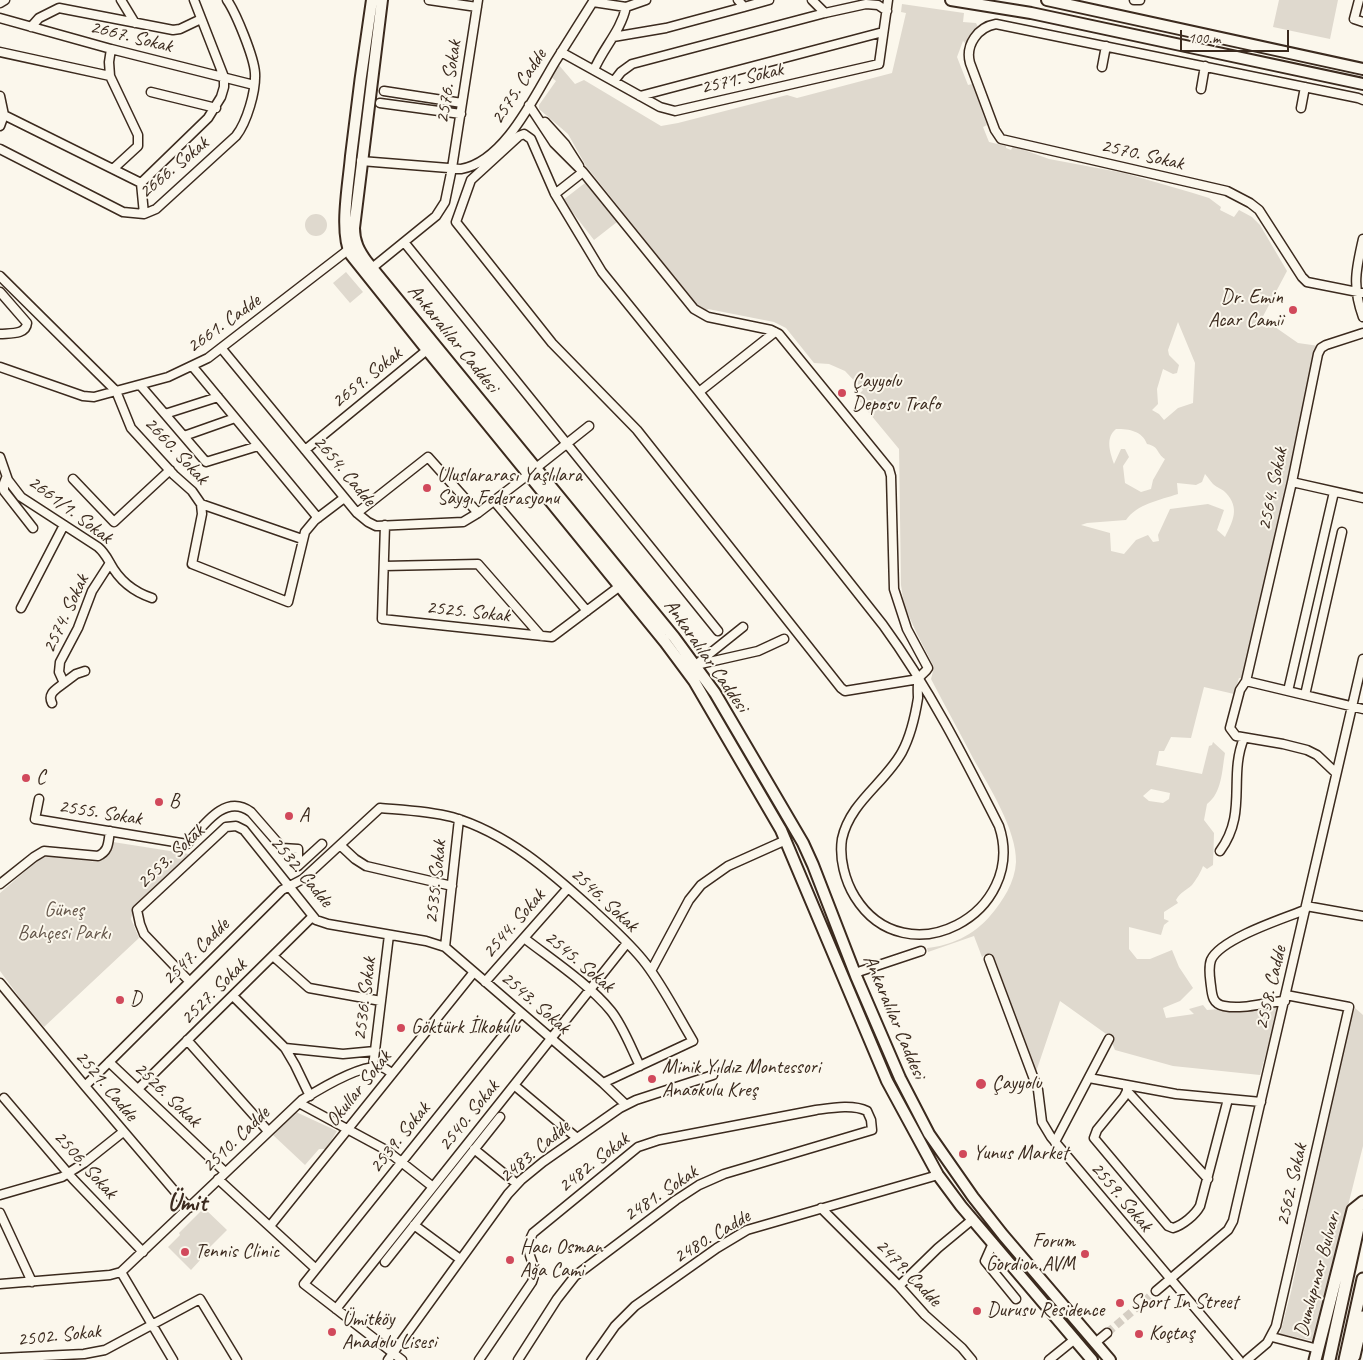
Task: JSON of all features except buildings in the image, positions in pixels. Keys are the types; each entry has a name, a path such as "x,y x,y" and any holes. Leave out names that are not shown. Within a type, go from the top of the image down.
{"highway":[{"name":"Dumlupınar Bulvarı","path":"1329,1360 1363,1203"},
{"name":"Dumlupınar Bulvarı","path":"1316,1355 1353,1210 1363,1203"},
{"path":"1345,1360 1362,1283"},
{"path":"1353,1360 1363,1317"}],"main road":[{"name":"Ankaralılar Caddesi","path":"372,0 359,85 347,200 345,234 352,247 356,262 427,350 696,664 798,835 813,865 855,973 918,1115 952,1169 1003,1235 1110,1360"},
{"path":"352,247 382,0"},
{"path":"951,0 1038,15 1363,84"},
{"path":"1047,0 1363,69"},
{"name":"Ankaralılar Caddesi","path":"352,247 372,268 620,586 672,649 689,674 786,840 882,1069 938,1175 1092,1360"},
{"path":"786,840 798,835"},
{"path":"882,1069 894,1063"},
{"path":"938,1175 952,1169"},
{"path":"1085,1352 1095,1343"}],"street":[{"path":"0,3 5,0"},
{"path":"121,0 135,23"},
{"path":"141,182 204,122 216,108 224,87 224,77 194,0"},
{"name":"2666. Sokak","path":"0,149 123,212 144,214 152,211 236,136 243,124 254,85 254,65 236,16 227,0"},
{"path":"429,0 478,4"},
{"path":"593,1 626,7 646,0"},
{"path":"738,0 744,7"},
{"path":"614,37 666,28 768,0"},
{"path":"812,0 825,13"},
{"name":"2571. Sokak","path":"561,52 664,109 675,111 879,64 888,0"},
{"path":"1134,0 1140,0"},
{"path":"1359,0 1354,19 1363,22"},
{"name":"2575. Cadde","path":"361,161 469,168 490,155 515,127 593,1"},
{"name":"2576. Sokak","path":"452,168 478,4"},
{"path":"614,81 620,72 632,64 825,13 866,4 878,5 887,11"},
{"path":"594,70 623,20 626,7"},
{"path":"31,27 44,14 59,8 177,29 201,19"},
{"name":"2667. Sokak","path":"0,18 111,49 254,85"},
{"name":"2570. Sokak","path":"1106,46 996,24 984,28 974,38 969,49 968,58 995,130 1001,139 1227,191 1259,210 1307,282 1359,292"},
{"path":"640,96 884,32"},
{"path":"1102,66 1106,46 1363,100"},
{"path":"111,49 109,62 110,76 138,135 139,143 113,169"},
{"path":"0,52 110,76"},
{"path":"1201,88 1205,66"},
{"path":"1301,108 1305,87"},
{"path":"151,92 216,108"},
{"path":"384,92 462,103"},
{"path":"0,96 4,115 0,126"},
{"path":"380,103 461,114"},
{"path":"529,105 565,144 583,172 694,309 708,317 775,332 782,337 889,469 892,476 894,589 907,629 928,668 919,679 915,713 905,746 894,764 863,798 853,813 845,829 842,853 845,879 850,890 869,914 893,929 914,934 926,934 942,932 958,926 985,902 995,887 1003,862 1004,848 999,826 952,735 919,679 908,658 602,272 555,194 532,139 522,134 471,180 456,222 552,343 637,430 841,688 845,690 919,679"},
{"path":"4,115 141,182"},
{"path":"372,268 436,216 446,199 452,168"},
{"path":"555,194 583,172"},
{"path":"141,182 144,214"},
{"path":"1363,239 1356,273 1363,317"},
{"path":"404,242 718,631"},
{"name":"2661. Cadde","path":"0,367 83,396 94,397 168,377 193,367 222,348 352,247"},
{"path":"0,276 116,392"},
{"path":"0,292 26,320 27,325 23,331 0,334"},
{"path":"699,392 775,332"},
{"name":"2564. Sokak","path":"1244,738 1236,736 1230,728 1240,690 1246,681 1292,482 1319,351 1326,344 1363,333"},
{"name":"2654. Cadde","path":"222,348 344,498 357,513 372,525 385,526 467,520 589,426"},
{"name":"2659. Sokak","path":"305,450 427,350"},
{"path":"193,367 318,518"},
{"path":"140,385 206,462 258,446"},
{"name":"2660. Sokak","path":"116,392 129,424 170,470 196,495 201,504 202,514 192,564 288,602 302,539"},
{"path":"165,414 218,397"},
{"path":"184,436 235,418"},
{"name":"2661/1. Sokak","path":"0,457 6,478 24,499 98,547 129,586 142,595 152,598"},
{"path":"357,513 428,457 478,513"},
{"path":"73,479 114,522 170,470"},
{"path":"6,478 4,491 33,528"},
{"path":"1292,482 1363,498"},
{"path":"1288,691 1334,492"},
{"path":"201,504 302,539 307,529 318,518 344,498"},
{"path":"494,501 587,611 620,586"},
{"path":"21,608 64,525"},
{"path":"385,526 384,566 478,564 541,636"},
{"path":"1305,695 1342,532"},
{"name":"2574. Sokak","path":"52,703 51,694 64,683 59,672 60,662 78,628 92,590 110,563"},
{"name":"2525. Sokak","path":"384,566 382,619 552,638 587,611"},
{"path":"696,664 743,627"},
{"path":"696,664 758,651 784,639"},
{"name":"2558. Cadde","path":"1156,1291 1231,1226 1286,998 1363,659"},
{"path":"64,683 76,674 85,671"},
{"path":"1246,681 1363,708"},
{"path":"1220,850 1231,832 1235,818 1238,802 1237,764 1244,738 1283,744 1306,750 1317,755 1336,773"},
{"name":"2555. Sokak","path":"39,799 35,819 187,844 219,810 228,806 238,806 250,812 298,866"},
{"name":"2546. Sokak","path":"340,845 380,808 442,815 459,819 484,830 518,849 544,867 627,943 651,971 693,1041 640,1066"},
{"name":"2535. Sokak","path":"445,947 459,819"},
{"name":"2532. Cadde","path":"226,827 236,826 244,830 312,917 323,923 426,941 445,947"},
{"name":"2553. Sokak","path":"189,981 144,934 138,910 226,827"},
{"path":"0,884 44,851 101,855 108,848 110,831"},
{"path":"651,971 689,900 701,885 713,875 732,864 786,840"},
{"path":"298,866 322,844"},
{"path":"340,845 354,859 366,866 452,886"},
{"name":"2547. Cadde","path":"85,1086 282,890 303,880 340,845"},
{"path":"282,848 298,849 298,866"},
{"name":"2544. Sokak","path":"485,982 568,888"},
{"path":"1286,998 1237,1008 1218,1004 1211,992 1211,961 1223,948 1254,930 1306,908 1363,916"},
{"name":"2527. Sokak","path":"138,1089 312,917"},
{"name":"2536. Sokak","path":"373,1067 389,935"},
{"name":"2545. Sokak","path":"524,938 590,990 615,1016 640,1066"},
{"name":"2540. Sokak","path":"336,1309 627,943"},
{"name":"2543. Sokak","path":"445,947 625,1104"},
{"path":"855,973 921,951"},
{"path":"273,956 308,988 381,1001"},
{"name":"2559. Sokak","path":"990,959 1038,1090 1042,1122 1054,1142 1239,1360"},
{"name":"Okullar Sokak","path":"270,1226 474,972"},
{"name":"2521. Cadde","path":"0,983 123,1132 189,1208"},
{"path":"233,996 285,1048 296,1065 310,1096"},
{"name":"2562. Sokak","path":"1272,1336 1350,1007 1286,998"},
{"name":"2539. Sokak","path":"336,1309 304,1284 521,1013"},
{"path":"1054,1142 1109,1039"},
{"path":"187,1040 268,1132"},
{"path":"285,1048 343,1054 375,1050"},
{"name":"2526. Sokak","path":"109,1062 224,1172"},
{"path":"603,1083 640,1066"},
{"path":"373,1067 383,1067 392,1074"},
{"name":"2510. Cadde","path":"121,1272 224,1172 299,1103 340,1079 373,1067"},
{"name":"2483. Cadde","path":"390,1357 516,1184 539,1165 625,1104 712,1075"},
{"path":"1089,1078 1127,1088 1261,1102"},
{"path":"514,1085 577,1138"},
{"path":"1127,1088 1122,1100 1095,1132 1094,1138 1170,1228 1176,1228 1196,1212 1202,1203 1228,1099"},
{"path":"1127,1088 1208,1180"},
{"name":"2506. Sokak","path":"4,1098 68,1173 143,1252"},
{"path":"299,1103 378,1145 433,1187"},
{"name":"2482. Sokak","path":"479,1360 535,1275 535,1268 528,1246 533,1233 638,1148 659,1140 834,1108 857,1108 867,1112 872,1120 872,1130"},
{"path":"385,1262 500,1117"},
{"name":"2481. Sokak","path":"518,1360 557,1299 575,1276 686,1193 724,1174 872,1130"},
{"path":"0,1195 54,1181 68,1173 123,1132"},
{"path":"474,1149 516,1184"},
{"path":"452,1163 459,1168"},
{"name":"2480. Cadde","path":"591,1360 607,1335 624,1316 647,1297 717,1248 747,1230 938,1175"},
{"path":"218,1179 316,1269"},
{"name":"2479. Cadde","path":"821,1208 899,1286 925,1315 962,1348 972,1360"},
{"path":"0,1212 32,1282"},
{"path":"899,1286 938,1248 973,1219"},
{"path":"414,1225 460,1259"},
{"path":"993,1243 985,1262 1016,1299"},
{"path":"0,1284 110,1275 121,1272 173,1360"},
{"name":"2502. Sokak","path":"0,1358 65,1358 105,1350 200,1299 237,1360"},
{"path":"336,1309 390,1357 402,1360"},
{"path":"1095,1343 1107,1332"},
{"path":"1247,1360 1264,1346 1272,1336 1316,1355"},
{"path":"1049,1360 1074,1339"}],"green space":[{"path":"1279,0 1338,0 1330,39 1273,27"},
{"path":"902,4 964,13 963,22 976,23 978,27 966,44 963,41 957,57 968,85 972,84 987,125 983,127 989,142 1006,146 1006,148 1011,150 1013,146 1049,159 1124,173 1209,198 1221,207 1220,210 1234,217 1239,210 1252,217 1260,225 1287,271 1261,320 1265,320 1298,343 1319,346 1288,476 1245,679 1239,678 1234,694 1204,687 1191,738 1171,737 1164,751 1159,751 1156,765 1202,774 1209,746 1213,742 1225,753 1218,788 1216,794 1207,804 1204,820 1214,833 1213,865 1207,869 1203,866 1192,885 1178,897 1176,900 1178,903 1164,912 1164,919 1169,921 1164,925 1161,935 1129,927 1129,949 1137,959 1150,959 1172,950 1179,967 1193,988 1180,1001 1163,1008 1166,1018 1194,1014 1189,1009 1203,1005 1207,1010 1277,1004 1278,1009 1260,1075 1173,1066 1115,1050 1109,1036 1060,1001 1036,1072 996,962 991,955 986,954 982,957 974,936 928,952 927,948 953,942 969,934 984,923 1008,891 1016,862 1012,837 1001,809 931,679 934,667 904,605 901,585 899,449 856,397 863,390 845,371 829,364 814,363 786,328 774,322 708,309 706,311 697,305 586,166 568,134 539,109 539,105 556,81 550,76 558,64 575,84 584,80 661,126 787,95 797,98 892,73 906,13 901,12","holes":["1178,322 1195,363 1193,403 1178,408 1164,420 1152,410 1158,404 1157,389 1163,369 1173,374 1177,373 1179,365 1169,355 1168,350","1116,429 1131,430 1142,436 1147,444 1156,448 1165,459 1153,480 1151,489 1141,492 1125,483 1123,466 1129,457 1125,449 1121,449 1114,464 1109,445 1110,437","1205,474 1213,484 1225,492 1233,504 1233,520 1225,537 1217,530 1224,510 1208,504 1170,509 1158,535 1159,541 1153,542 1148,535 1136,540 1124,554 1111,551 1110,533 1081,525 1126,520 1143,506 1178,494 1177,483 1196,485 1202,482","1151,789 1170,793 1169,799 1163,803 1149,801 1143,796"]},
{"path":"585,183 617,222 594,240 563,200"},
{"path":"316,214 324,217 327,225 324,233 316,236 308,233 305,225 308,217"},
{"path":"346,272 363,292 350,303 333,283"},
{"name":"Güneş Bahçesi Parkı","path":"113,842 189,854 134,907 131,919 139,938 44,1027 0,971 0,893 44,855 97,862 106,858"},
{"path":"1355,1008 1363,1015 1363,1146 1314,1341 1280,1334 1291,1292 1344,1041"},
{"path":"296,1112 337,1131 326,1149 319,1149 305,1165 273,1135"},
{"path":"204,1208 227,1230 201,1256 203,1257 191,1270 168,1247"}],"tunnel":[{"path":"1107,1333 1156,1291"}],"place":[{"name":"Dr. Emin Acar Camii","path":"1293,310"},
{"name":"Çayyolu Deposu Trafo","path":"842,393"},
{"name":"Uluslararası Yaşlılara Saygı Federasyonu","path":"427,488"},
{"name":"C","path":"26,778"},
{"name":"B","path":"159,802"},
{"name":"A","path":"289,816"},
{"name":"D","path":"120,1000"},
{"name":"Göktürk İlkokulu","path":"401,1028"},
{"name":"Minik Yıldız Montessori Anaokulu Kreş","path":"652,1079"},
{"name":"Çayyolu","path":"981,1084"},
{"name":"Yunus Market","path":"963,1154"},
{"name":"Tennis Clinic","path":"185,1252"},
{"name":"Forum Gordion AVM","path":"1085,1254"},
{"name":"Hacı Osman Ağa Cami","path":"510,1260"},
{"name":"Sport In Street","path":"1120,1303"},
{"name":"Durusu Residence","path":"977,1311"},
{"name":"Ümitköy Anadolu Lisesi","path":"332,1332"},
{"name":"Koçtaş","path":"1139,1334"}],"district":[{"name":"Ümit","path":"187,1203"}]}
